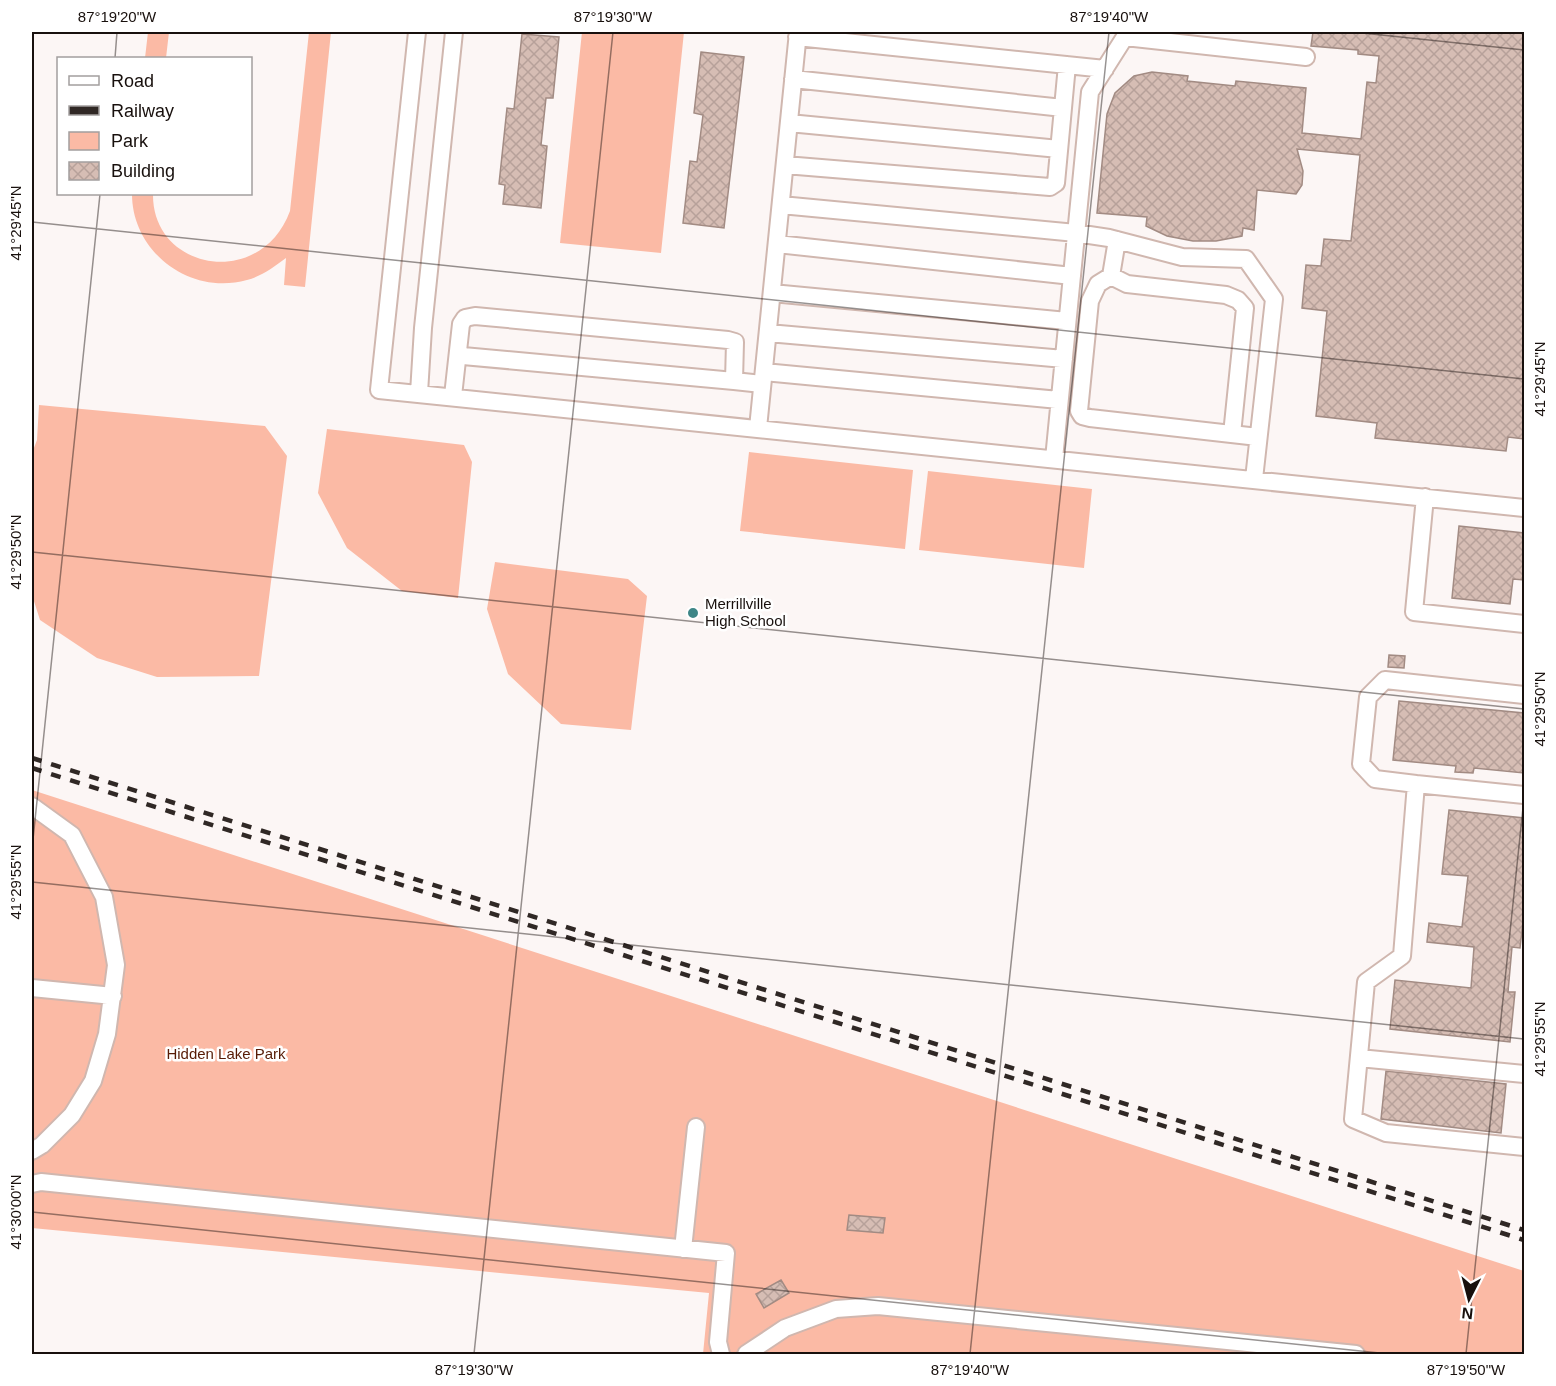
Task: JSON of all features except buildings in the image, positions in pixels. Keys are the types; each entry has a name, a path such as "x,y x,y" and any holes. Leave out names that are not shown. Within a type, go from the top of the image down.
{"street":[{"path":"417,32 379,390 1524,508"},
{"path":"419,393 423,328 454,32"},
{"path":"758,428 798,34 1105,69"},
{"path":"1054,459 1090,92 1126,34 1306,57"},
{"path":"785,165 1050,187 1056,183 1067,65"},
{"path":"793,79 1063,108"},
{"path":"789,123 1059,149"},
{"path":"780,205 1076,233 1117,240 1182,257 1246,258 1274,299 1254,479"},
{"path":"1082,416 1079,411 1090,301 1098,284 1111,276 1117,240"},
{"path":"777,244 1072,276"},
{"path":"1111,276 1127,284 1226,295 1238,300 1245,308 1232,434"},
{"path":"772,293 1067,321"},
{"path":"453,396 461,324 465,318 475,316 728,340 735,342 734,381"},
{"path":"768,333 1064,359"},
{"path":"458,351 463,356 734,381 763,378 1059,408 1082,416 1258,437"},
{"path":"1425,497 1414,612 1524,624"},
{"path":"1524,695 1385,680 1368,697 1361,764 1375,779 1524,795"},
{"path":"1416,784 1402,956 1366,982 1353,1119 1386,1133 1524,1147"},
{"path":"32,806 72,836 104,897 116,965 107,1034 93,1081 72,1115 42,1145 32,1151"},
{"path":"32,988 112,996"},
{"path":"1359,1058 1524,1074"},
{"path":"683,1249 696,1127"},
{"path":"32,1184 41,1182 726,1254 718,1342 722,1354"},
{"path":"746,1354 785,1328 836,1309 878,1306 1356,1354"}],"green space":[{"path":"148,32 169,32 166,57 145,57"},
{"path":"309,32 331,32 305,287 284,285 286,258 263,274 247,280 226,283 205,281 186,275 168,265 153,251 142,234 135,215 132,195 153,195 157,220 170,240 188,254 210,261 234,261 256,252 276,236 290,211"},
{"path":"582,32 684,32 661,253 560,243"},
{"path":"39,405 265,426 287,456 259,676 157,677 97,658 40,620 32,595 32,453 37,440"},
{"path":"327,429 464,445 472,462 458,598 402,591 347,548 318,493"},
{"path":"749,452 913,470 905,549 740,531"},
{"path":"928,471 1092,489 1084,568 919,550"},
{"path":"495,562 628,579 647,596 631,730 561,724 508,674 487,609"},
{"name":"Hidden Lake Park","path":"32,790 1524,1271 1524,1354 703,1354 709,1293 32,1228"}],"railway":[{"path":"32,758 1524,1230"},
{"path":"32,768 1524,1240"}],"place":[{"name":"Merrillville High School","path":"693,613"}]}
